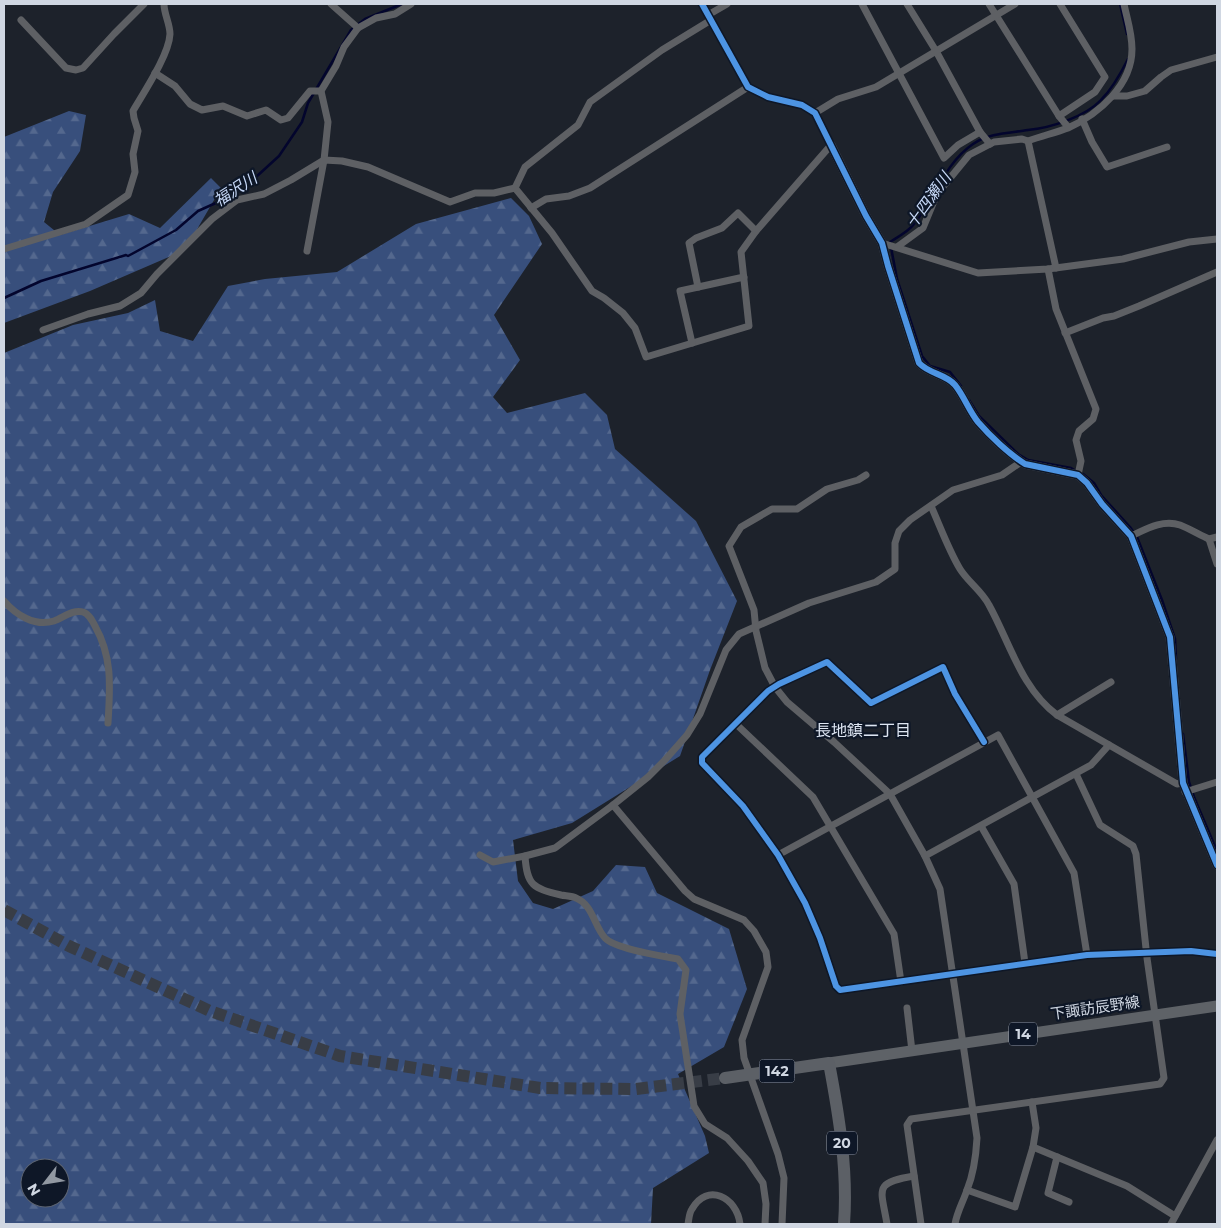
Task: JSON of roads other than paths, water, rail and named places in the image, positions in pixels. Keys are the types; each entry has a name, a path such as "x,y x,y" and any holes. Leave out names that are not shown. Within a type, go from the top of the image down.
{"highway":[{"name":"142","path":"725,1078 827,1064"},
{"name":"20","path":"827,1064 836,1138 837,1224"},
{"name":"20","path":"827,1064 842,1145 845,1189 844,1224"}],"main road":[{"name":"下諏訪辰野線","path":"827,1064 1217,1006"}],"street":[{"path":"21,20 66,68 76,70 83,68 144,4"},
{"path":"4,248 86,224 128,195 135,172 133,154 138,131 134,111 155,73 170,34 164,4"},
{"path":"331,4 358,28"},
{"path":"307,251 324,160 328,122 321,90 336,66 344,47 358,28 376,18 396,14 411,4"},
{"path":"702,4 748,87 768,97 802,105 814,114 866,216 882,243 919,363 925,369 950,380 956,385 978,422 1012,455 1025,464 1078,475 1087,483 1102,504 1131,536 1170,637 1184,788 1217,865"},
{"path":"42,330 88,314 120,306 134,298 212,220 237,200 264,194 324,160 342,161 368,167 450,202 475,193 494,193 515,188 526,167 578,125 590,102 728,4"},
{"path":"862,4 944,158 958,145 982,134"},
{"path":"907,4 989,143"},
{"path":"989,4 1059,116 1068,127"},
{"path":"814,114 838,99 876,87 1015,4"},
{"path":"1059,116 1095,92 1105,77 1060,4"},
{"path":"897,247 923,228 937,194 969,155 989,143 1022,139 1028,141 1068,127 1098,110 1113,96 1129,69 1132,51 1131,33 1124,4"},
{"path":"1113,96 1127,96 1145,91 1161,76 1171,70 1217,57"},
{"path":"155,73 174,86 190,104 202,110 223,106 247,116 266,110 281,120 288,118 310,91 321,90"},
{"path":"531,208 546,199 569,196 590,188 748,87"},
{"path":"1082,119 1092,142 1107,166 1167,147"},
{"path":"1028,141 1052,269 1056,309 1096,409 1093,419 1079,431 1076,440 1081,461 1078,475"},
{"path":"515,188 552,233 592,291 623,313 635,328 646,357 749,326 741,252 756,231 831,145"},
{"path":"698,287 689,243 696,238 722,228 738,213 756,231"},
{"path":"882,243 978,273 1052,269 1123,260 1189,242 1217,239"},
{"path":"1065,333 1139,306 1217,272"},
{"path":"692,343 680,291 744,277"},
{"path":"480,855 492,862 555,848 648,777 665,760 686,735 700,714 726,650 738,634 809,603 876,582 896,569 895,543 899,531 910,520 953,490 1002,475 1022,462"},
{"path":"866,475 858,480 827,489 797,509 772,509 741,527 729,546 754,610 765,668 775,687 787,702 890,794 925,856 940,889 977,1138 974,1167 957,1214 956,1224"},
{"path":"931,506 960,569 988,603 1020,670 1046,707 1184,788 1217,782"},
{"path":"1131,536 1155,525 1168,523 1180,525 1209,539 1217,537"},
{"path":"1209,539 1217,564"},
{"path":"4,601 19,615 29,620 44,623 76,612 83,612 90,616 100,635 108,662 110,687 108,723"},
{"path":"984,742 955,694 943,667 871,704 827,662 768,691 702,757 702,763 743,806 778,855 805,903 820,938 836,986 840,990 1086,955 1190,951 1217,954"},
{"path":"1057,715 1111,682"},
{"path":"736,724 813,797 894,934 901,982"},
{"path":"778,855 998,735 1074,873 1086,955"},
{"path":"925,856 1091,765 1109,745"},
{"path":"921,1224 907,1125 911,1119 1160,1084 1164,1078 1146,953 1136,854 1133,846 1100,825 1076,774"},
{"path":"613,805 685,891 694,899 744,920 754,931 766,952 768,967 742,1040 744,1058 778,1154 784,1178 782,1224"},
{"path":"981,826 1014,884 1026,963"},
{"path":"525,856 526,872 530,882 539,889 577,898 588,908 605,939 617,946 678,959 686,970 680,1014 694,1106 705,1124 727,1138 748,1161 763,1183 766,1204 765,1224"},
{"path":"906,1008 912,1050"},
{"path":"967,1190 1015,1206 1033,1147 1036,1128 1032,1102"},
{"path":"1171,1224 1217,1140"},
{"path":"1033,1147 1127,1186 1175,1216"},
{"path":"1057,1157 1048,1193 1069,1202"},
{"path":"887,1224 882,1191 884,1185 892,1180 914,1176"},
{"path":"688,1224 690,1210 697,1202 710,1195 720,1196 735,1206 740,1224"}],"waterway":[{"name":"福沢川","path":"4,298 41,281 126,255 128,256 176,230 198,211 218,202 246,178 256,177 279,156 302,122 308,103 351,30 365,19 402,4"},
{"name":"十四瀬川","path":"1120,4 1127,34"},
{"name":"十四瀬川","path":"961,386 950,372 930,366 922,356 897,279 890,242 912,227 947,171 963,152 973,144 992,136 1057,124 1086,112 1109,91 1128,59"},
{"name":"十四瀬川","path":"969,400 979,416 1018,454 1028,460 1071,468 1076,471"},
{"name":"十四瀬川","path":"1083,474 1094,483 1101,495 1137,537 1175,639 1176,659"},
{"name":"十四瀬川","path":"1183,734 1189,782 1217,851"}],"tunnel":[{"path":"4,910 69,946 210,1011 340,1056 540,1088 636,1089 725,1078"}],"district":[{"name":"長地鎮二丁目","path":"863,730"}]}
